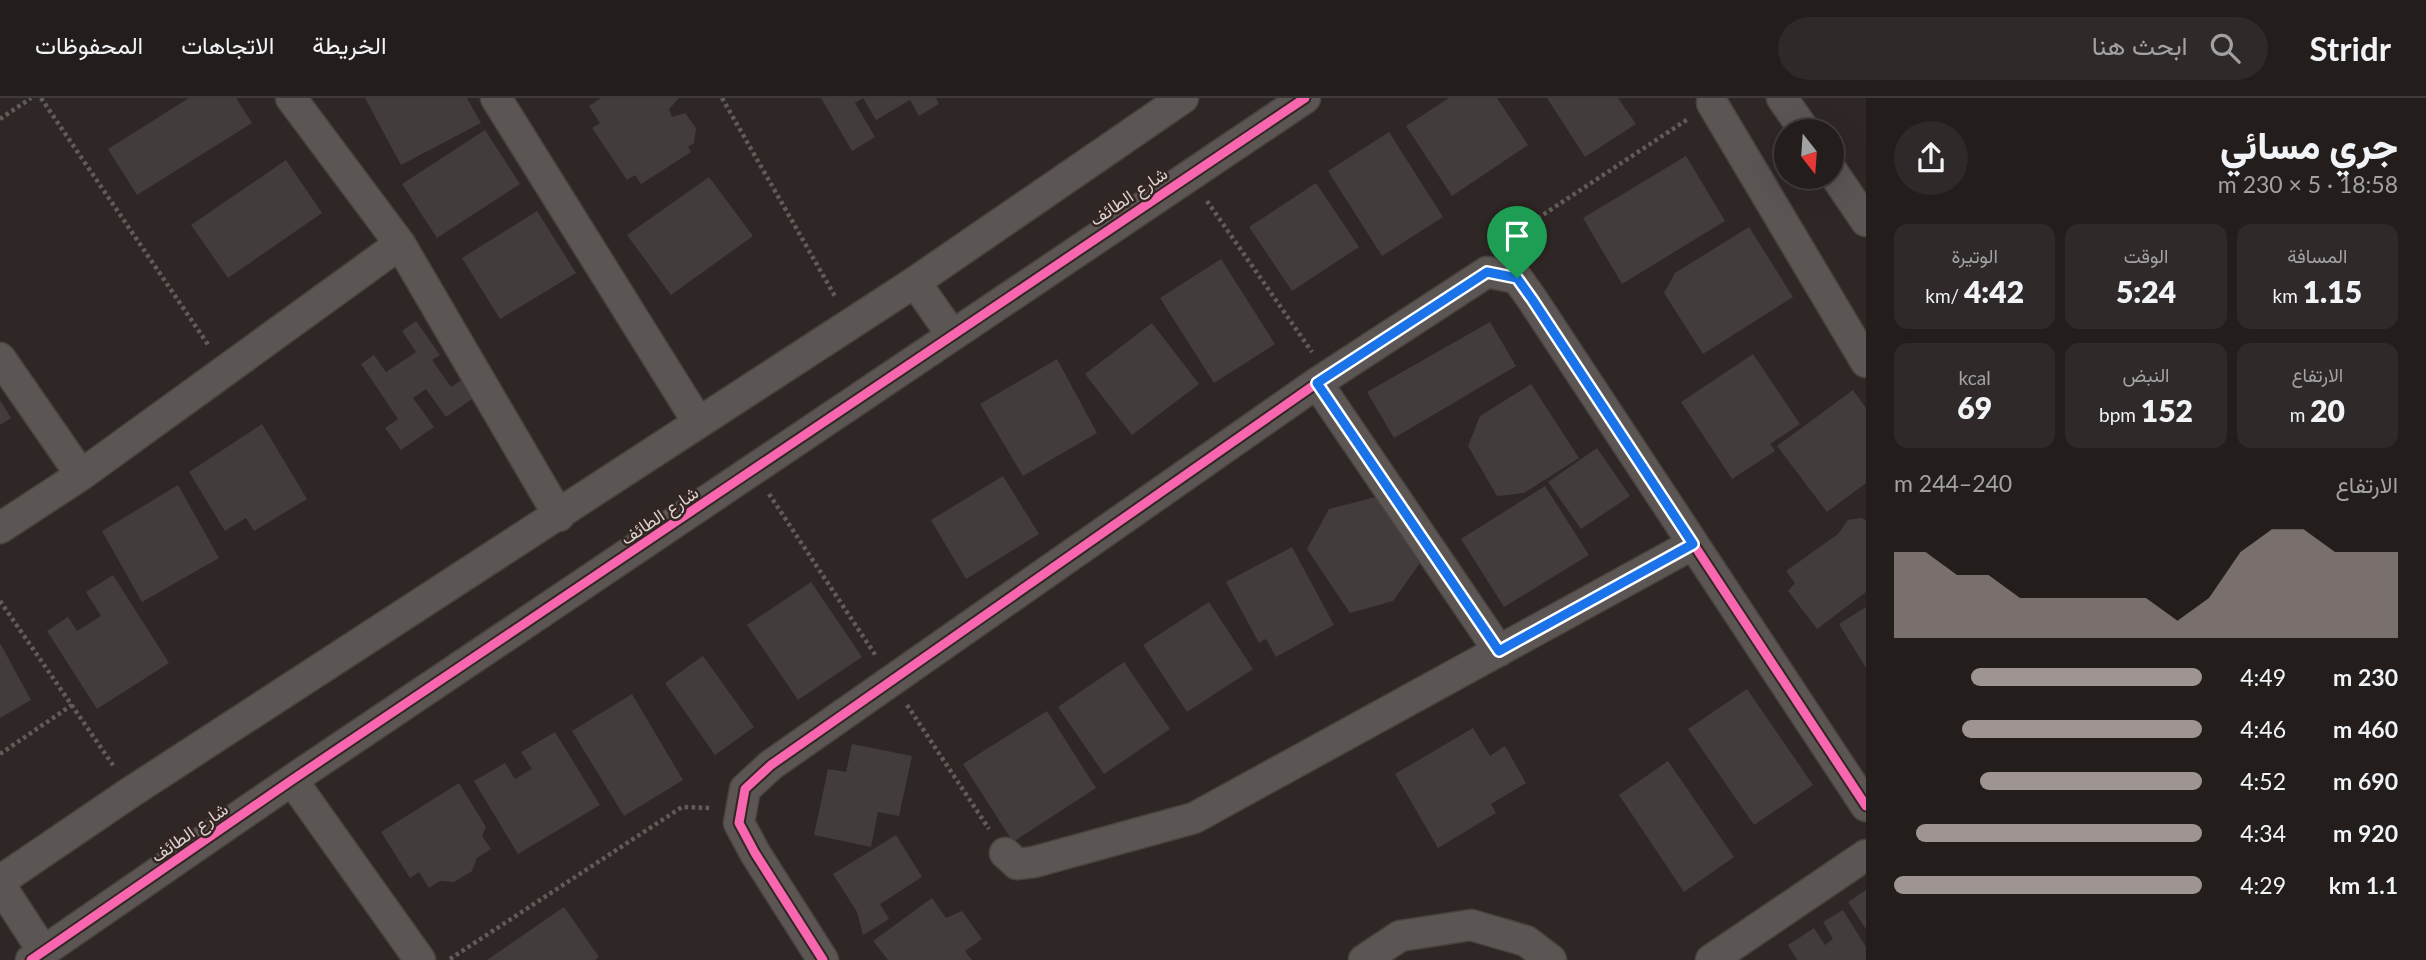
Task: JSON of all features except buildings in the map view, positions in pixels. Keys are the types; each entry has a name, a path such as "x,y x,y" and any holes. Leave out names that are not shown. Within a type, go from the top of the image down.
{"street":[{"path":"290,98 400,244 559,516"},
{"path":"496,98 698,422"},
{"path":"37,956 0,883 131,792 915,282 1183,98"},
{"name":"شارع الطائف","path":"37,956 292,780 1188,174 1305,98"},
{"path":"1782,98 1797,119"},
{"path":"1712,103 1866,362"},
{"path":"1844,189 1866,221"},
{"path":"0,528 81,475 400,244"},
{"path":"823,960 739,823 745,789 771,765 1323,379 1487,272 1517,278 1866,806"},
{"path":"915,282 952,335"},
{"path":"0,358 81,475"},
{"path":"1323,379 1499,651"},
{"path":"1005,853 1017,864 1034,862 1194,818 1693,544"},
{"path":"292,780 420,960"},
{"path":"1711,960 1866,855"},
{"path":"1364,960 1399,936 1471,925 1526,941 1551,960"}],"path":[{"path":"0,119 31,98"},
{"path":"41,98 225,370"},
{"path":"722,98 850,323"},
{"path":"1517,278 1516,258 1521,239 1532,222 1712,103"},
{"path":"1188,174 1323,379"},
{"path":"0,601 131,792"},
{"path":"0,754 72,705"},
{"path":"449,960 682,807 702,806 722,811 739,823"}],"cycle path":[{"path":"31,960 292,780 1305,98"},
{"path":"823,960 739,823 745,789 771,765 1317,383 1487,272 1517,278 1532,299 1866,806"}],"route":[{"path":"1487,272 1517,278 1693,544 1499,651 1317,383 1461,286 1487,272"}]}
